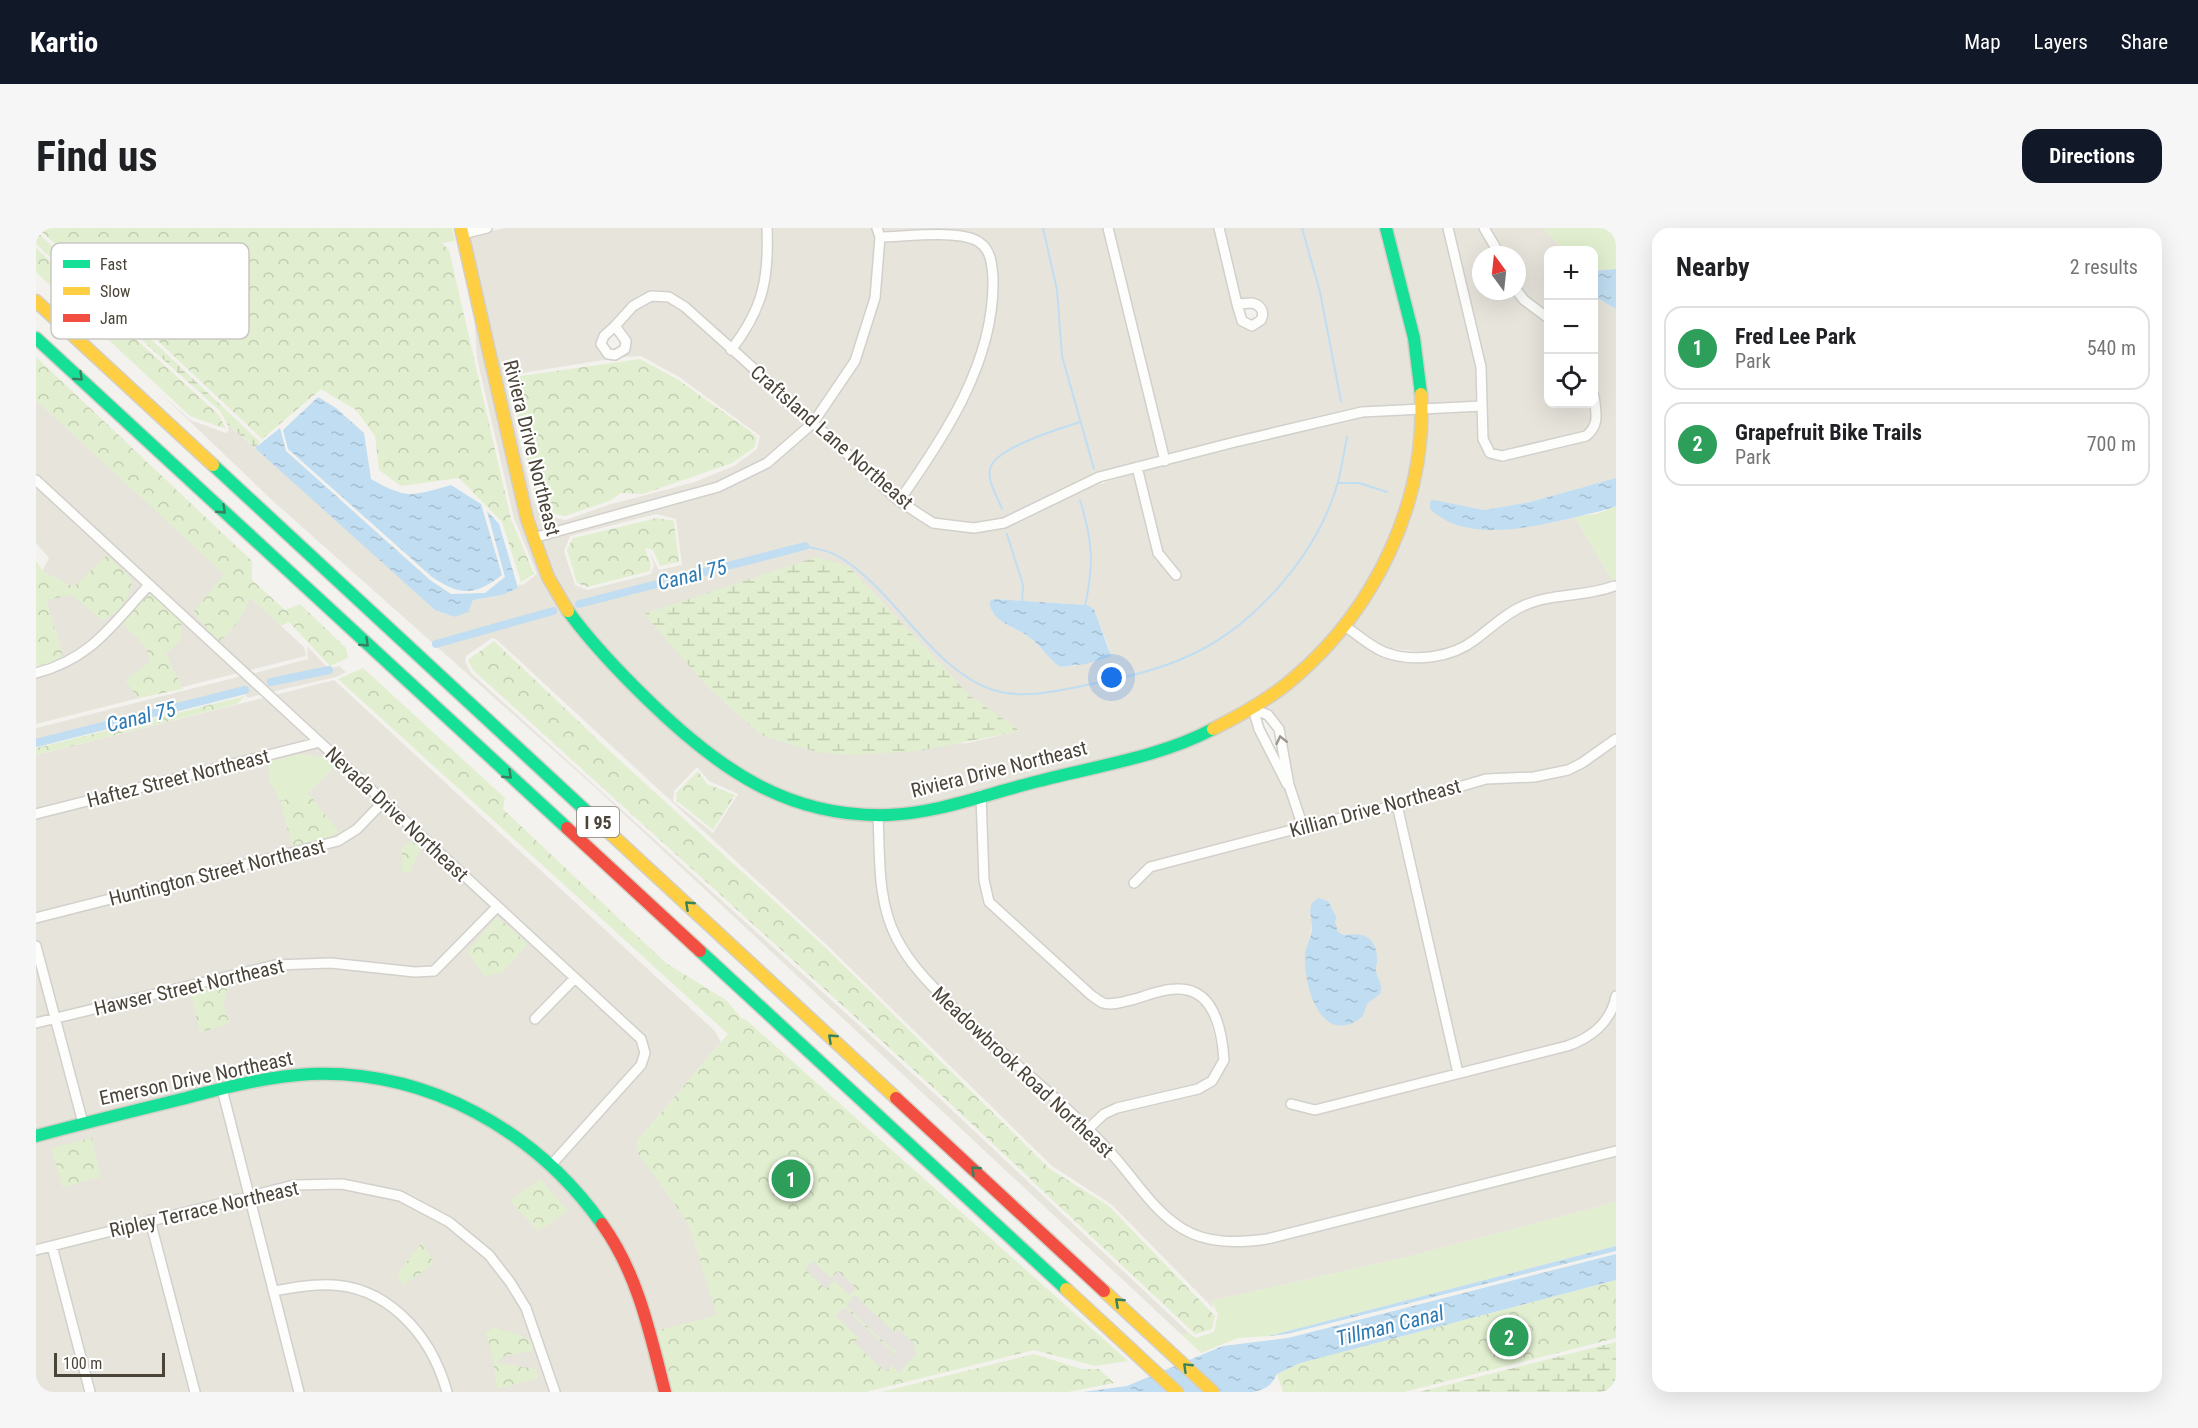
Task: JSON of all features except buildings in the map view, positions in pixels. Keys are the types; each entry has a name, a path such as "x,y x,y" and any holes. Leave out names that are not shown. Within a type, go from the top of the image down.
{"main road":[{"name":"Riviera Drive Northeast","path":"461,231 532,538 558,596 598,651 713,759 758,789 805,806 850,814 878,814 933,810 981,795 1163,749 1208,732 1252,709 1285,687 1346,627 1367,594 1396,539 1408,503 1417,464 1422,409 1415,343 1386,228"},
{"name":"I 95","path":"36,301 51,315"},
{"name":"I 95","path":"36,338 1177,1392"},
{"name":"I 95","path":"77,339 1213,1392"},
{"name":"Emerson Drive Northeast","path":"36,1136 222,1089 273,1078 314,1074 367,1076 383,1079 463,1104 507,1129 552,1164 587,1202 613,1239 646,1321 665,1392"}],"street":[{"path":"461,231 487,228"},
{"path":"731,350 750,326 759,309 769,266 767,228"},
{"path":"1108,228 1165,461"},
{"path":"1219,228 1237,304"},
{"path":"1448,228 1479,354 1486,448 1490,453 1502,456 1586,436 1594,429 1597,418 1595,408"},
{"path":"1484,228 1495,246"},
{"path":"532,538 718,487 767,463 813,423 855,361 875,298 878,233 977,240 987,248 992,265 993,297 986,337 962,404 931,456 899,501"},
{"name":"Craftsland Lane Northeast","path":"615,326 633,306 651,296 669,297 685,307 899,501 933,523 974,528 1004,523 1099,477 1362,412 1482,406"},
{"path":"1524,300 1544,315"},
{"path":"1137,467 1158,553 1176,575"},
{"name":"Nevada Drive Northeast","path":"36,480 384,801 496,908 641,1039 645,1053 641,1065 552,1164"},
{"path":"36,673 63,665 81,656 149,585"},
{"path":"1346,627 1385,652 1431,657 1447,654 1474,641 1498,620 1522,606 1614,586"},
{"path":"1252,709 1259,729 1289,784"},
{"path":"1252,709 1268,715 1279,729 1289,784 1303,827"},
{"name":"Killian Drive Northeast","path":"1134,883 1150,867 1397,805 1486,779 1534,777 1568,770 1582,764 1616,739"},
{"name":"Haftez Street Northeast","path":"36,814 320,742"},
{"path":"981,795 984,880 990,902 1091,995 1104,1003 1119,1003 1174,989 1190,989 1202,995 1210,1004 1216,1020 1224,1060 1212,1081 1198,1089 1117,1108 1104,1114 1087,1130"},
{"name":"Huntington Street Northeast","path":"36,918 338,841 357,829 384,801"},
{"path":"1397,805 1458,1073"},
{"name":"Meadowbrook Road Northeast","path":"878,814 882,889 887,913 893,932 909,960 980,1033 1112,1154 1164,1216 1184,1230 1202,1237 1244,1243 1311,1229 1616,1151"},
{"name":"Hawser Street Northeast","path":"36,1023 274,964 331,963 415,972 434,971 496,908"},
{"path":"36,946 83,1123"},
{"path":"536,1019 574,979"},
{"path":"1291,1104 1315,1110 1581,1041 1597,1030 1611,1011 1616,996"},
{"path":"222,1089 299,1392"},
{"name":"Ripley Terrace Northeast","path":"36,1250 294,1185 342,1184 400,1196 449,1222 489,1255 526,1308 555,1392"},
{"path":"150,1220 195,1392"},
{"path":"52,1246 90,1392"},
{"path":"273,1291 321,1284 350,1288 382,1300 409,1319 421,1333 437,1362 447,1392"}],"shaded area":[{"path":"505,228 763,228 765,266 755,307 731,344 686,303 651,292 601,333 599,349 610,359 510,375 507,387 533,500 544,521 556,518 566,520 608,505 695,482 734,466 757,449 760,436 679,377 641,356 622,357 628,350 630,341 620,326 635,310 652,300 668,301 683,310 807,423 765,459 717,483 535,533 467,237"},
{"path":"771,228 873,228 876,238 871,297 852,359 812,417 737,349 753,329 762,311 772,267"},
{"path":"881,228 1104,228 1160,458 1098,473 1069,485 1003,519 974,524 934,519 905,500 934,459 965,406 990,339 997,297 996,265 991,247 978,236 962,232 882,233"},
{"path":"1112,228 1215,228 1237,319 1243,328 1252,330 1265,322 1265,306 1258,300 1240,299 1223,228 1382,228 1411,343 1418,405 1361,408 1168,456"},
{"path":"1390,228 1544,228 1560,246 1544,246 1544,408 1598,408 1598,298 1616,309 1616,478 1530,502 1484,510 1470,507 1450,520 1477,528 1546,524 1575,517 1613,582 1549,594 1521,602 1495,617 1472,637 1431,653 1386,648 1351,626 1384,572 1426,413"},
{"path":"961,240 976,244 984,251 988,266 989,297 983,335 958,402 928,454 898,495 818,423 859,363 883,241"},
{"path":"473,298 518,499 555,598 595,654 710,763 743,786 804,810 874,819 883,914 890,934 906,963 978,1036 1109,1157 1162,1219 1182,1234 1201,1241 1244,1247 1312,1233 1616,1155 1616,1202 1411,1256 1211,1301 1213,1308 1111,1204 1052,1166 830,948 496,639 492,638 466,656 465,661 471,673 937,1096 1189,1333 1182,1335 597,789 274,502 158,391 190,420 226,433 229,430 227,424 326,509 435,610 455,617 473,600 502,595 518,588 519,584 523,585 537,574 514,518 477,358","holes":["697,767 709,781 738,794 713,833 673,801 674,791"]},
{"path":"36,400 304,647 306,656 36,724 36,673 64,659 39,578 49,558 36,543"},
{"path":"1418,414 1413,463 1405,502 1392,537 1345,621 1282,683 1252,704 1207,728 1162,745 932,805 850,810 805,802 759,785 715,756 600,649 561,593 538,541 720,491 769,467 813,429 899,507 974,532 1005,527 1072,493 1135,473 1155,555 1176,581 1182,576 1162,551 1142,471 1363,416","holes":["656,514 676,519 682,565 659,570 650,553 654,565 651,574 587,590 575,585 564,551 570,536","848,566 970,696 1019,731 968,743 817,752 761,735 705,684","994,599 1087,605 1094,609 1110,651 1074,666 1060,667 1028,636 1002,622 992,612"]},
{"path":"1616,590 1616,735 1567,766 1534,773 1485,775 1394,802 1305,822 1293,785 1283,728 1261,708 1315,664 1347,632 1384,656 1448,658 1476,645 1500,624 1524,610 1551,602 1603,595"},
{"path":"307,646 329,669 339,666 346,672 336,677 271,692 251,674 308,659"},
{"path":"242,676 262,694 248,698 244,693 36,744 36,728"},
{"path":"334,680 715,1031 721,1042 637,1141 688,1223 718,1316 665,1392 36,1392 36,755"},
{"path":"1250,715 1286,788 1298,824 1281,829 1284,837 1396,810 1487,783 1535,781 1569,774 1584,767 1616,744 1616,1146 1310,1225 1244,1238 1203,1233 1186,1226 1167,1213 1093,1130 1106,1118 1118,1112 1214,1085 1227,1063 1220,1019 1213,1001 1204,991 1190,985 1173,984 1119,999 1104,999 1093,992 993,900 988,880 985,799","holes":["1319,898 1328,901 1337,918 1335,921 1338,932 1344,935 1351,934 1378,976 1380,994 1366,1004 1363,1016 1317,1009 1305,955"]},
{"path":"978,801 986,903 1088,999 1119,1007 1175,993 1190,993 1207,1006 1220,1060 1210,1078 1196,1084 1115,1104 1087,1124 925,974 901,940 890,912 886,889 882,819"},
{"path":"813,1261 831,1278 838,1271 856,1288 849,1295 834,1280 826,1289 805,1269"},
{"path":"855,1295 895,1333 899,1329 916,1345 913,1349 917,1353 899,1373 892,1365 886,1372 854,1343 859,1338 835,1316 844,1307 893,1353 892,1358 899,1348 894,1351 846,1306"}],"green space":[{"path":"38,228 452,228 455,241 442,243 449,250 511,519 534,574 521,582 502,522 459,478 401,486 379,470 375,436 356,410 321,389 262,439 156,339 249,339 249,243 54,243"},
{"path":"1544,228 1616,228 1616,269 1598,271 1598,246 1560,246"},
{"path":"36,231 51,245 51,258 36,244"},
{"path":"36,248 51,262 51,286 36,272"},
{"path":"108,339 136,339 219,415 226,429 190,416"},
{"path":"141,339 151,339 260,442 255,448 227,424 221,412"},
{"path":"36,357 252,561 252,580 285,610 300,604 346,648 348,658 330,666 289,622 281,626 250,597 238,621 219,641 193,613 224,574 36,400"},
{"path":"640,359 677,379 750,431 757,438 754,448 732,463 643,494 621,493 609,501 565,516 549,513 536,500 510,386 513,377"},
{"path":"1616,506 1616,580 1613,582 1575,517 1600,513"},
{"path":"657,518 674,521 679,562 660,566 653,550 645,548 651,565 650,571 587,587 577,583 567,550 573,538"},
{"path":"107,555 132,580 123,604 114,614 102,620 72,595 46,600 64,659 36,666 36,561 43,571 74,587"},
{"path":"817,557 848,566 970,696 1020,731 918,751 848,755 817,752 761,735 705,684 644,614"},
{"path":"151,593 181,622 182,638 166,654 183,689 138,698 125,680 150,662 146,647 121,622"},
{"path":"494,641 614,755 828,950 1050,1169 1109,1206 1215,1316 1212,1329 1195,1334 939,1093 473,670 468,660"},
{"path":"363,668 505,798 503,809 666,963 726,1000 742,1019 744,1018 1128,1361 1095,1366 1034,1350 866,1392 665,1392 651,1332 717,1315 688,1223 637,1152 637,1141 728,1034 338,679"},
{"path":"245,696 237,704 36,755 36,748"},
{"path":"300,754 323,757 335,766 308,793 280,801 269,780 268,762"},
{"path":"698,771 707,784 735,795 713,830 677,801 676,793"},
{"path":"308,793 339,832 330,837 292,846 280,801"},
{"path":"409,842 419,842 419,852 410,872 402,873 402,848"},
{"path":"497,917 528,944 502,973 484,976 467,951"},
{"path":"229,980 223,1006 230,1024 200,1032 190,991"},
{"path":"92,1138 101,1177 62,1187 51,1148"},
{"path":"540,1179 568,1211 538,1231 510,1201"},
{"path":"1616,1202 1616,1246 1269,1336 1238,1338 1201,1353 1182,1335 1189,1333 1196,1338 1214,1332 1218,1314 1211,1301 1411,1256"},
{"path":"422,1242 434,1263 404,1285 397,1275"},
{"path":"1616,1280 1616,1338 1404,1392 1283,1392 1277,1374 1300,1363"},
{"path":"495,1328 518,1334 535,1343 531,1351 506,1355 496,1363 536,1369 538,1378 497,1389 492,1352 485,1332"},
{"path":"1616,1342 1616,1391 1613,1392 1419,1392"},
{"path":"1034,1354 1082,1369 1099,1369 1114,1383 1068,1392 881,1392"}],"water":[{"path":"1616,269 1616,309 1598,298 1598,271"},
{"path":"318,397 336,408 364,433 371,479 393,490 410,494 451,485 481,504 502,575 475,590 459,590 442,583 432,577 288,449 283,430"},
{"path":"280,428 286,451 430,580 451,594 485,593 505,577 487,511 499,524 518,588 502,595 473,600 468,612 455,617 435,610 255,448"},
{"path":"1616,478 1616,506 1536,526 1498,530 1479,529 1445,520 1430,509 1430,501 1434,500 1484,510 1530,502"},
{"path":"994,599 1087,605 1094,609 1111,656 1086,664 1060,667 1029,637 998,619 991,608 990,601"},
{"path":"1319,898 1328,901 1337,918 1335,921 1338,932 1344,935 1351,934 1369,938 1377,954 1376,970 1381,984 1380,994 1367,1004 1363,1016 1349,1024 1336,1025 1326,1020 1318,1010 1307,982 1305,954 1312,930 1310,910 1312,903"},
{"path":"1616,1246 1616,1251 1287,1334 1269,1336"},
{"name":"Tillman Canal","path":"1616,1254 1616,1280 1300,1363 1277,1374 1270,1384 1258,1391 1083,1392 1127,1386 1223,1346 1288,1338"}],"waterway":[{"path":"1043,228 1057,290 1062,356 1094,469"},
{"path":"1302,228 1320,292 1341,401"},
{"path":"1002,509 989,474 994,461 1015,446 1080,422"},
{"path":"805,546 832,553 857,569 876,586 932,647 971,680 993,690 1018,694 1055,691 1104,682 1127,677 1184,658 1210,645 1258,609 1299,562 1315,536 1338,482 1347,437"},
{"path":"1338,483 1359,483 1387,492"},
{"path":"1080,500 1088,528 1091,553 1090,578 1085,606"},
{"path":"1007,534 1023,585 1022,603"},
{"name":"Canal 75","path":"579,604 805,546"},
{"name":"Canal 75","path":"436,644 553,611"},
{"name":"Canal 75","path":"271,682 329,670"},
{"name":"Canal 75","path":"36,743 245,690"}],"traffic: fast":[{"path":"1386,228 1414,338 1421,394"},
{"path":"36,338 567,828"},
{"path":"213,465 599,823"},
{"path":"568,611 628,680 702,748 757,785 818,808 852,814 888,815 926,811 1150,754 1193,739 1213,729"},
{"path":"700,951 1066,1289"},
{"path":"36,1136 262,1080 311,1074 354,1075 396,1083 437,1095 475,1112 511,1134 545,1160 575,1190 602,1224"}],"traffic: slow":[{"path":"461,228 527,519 548,577 568,611"},
{"path":"36,301 51,315"},
{"path":"77,339 213,465"},
{"path":"1213,729 1255,706 1294,678 1349,620 1371,586 1390,551 1405,513 1415,474 1421,434 1421,394"},
{"path":"599,823 896,1098"},
{"path":"1066,1289 1177,1392"},
{"path":"1104,1291 1213,1392"}],"traffic: jam":[{"path":"567,828 700,951"},
{"path":"896,1098 1104,1291"},
{"path":"602,1224 625,1263 634,1284 648,1326 665,1392"}],"place":[{"name":"Fred Lee Park","path":"791,1179"},
{"name":"Grapefruit Bike Trails","path":"1509,1337"}]}
